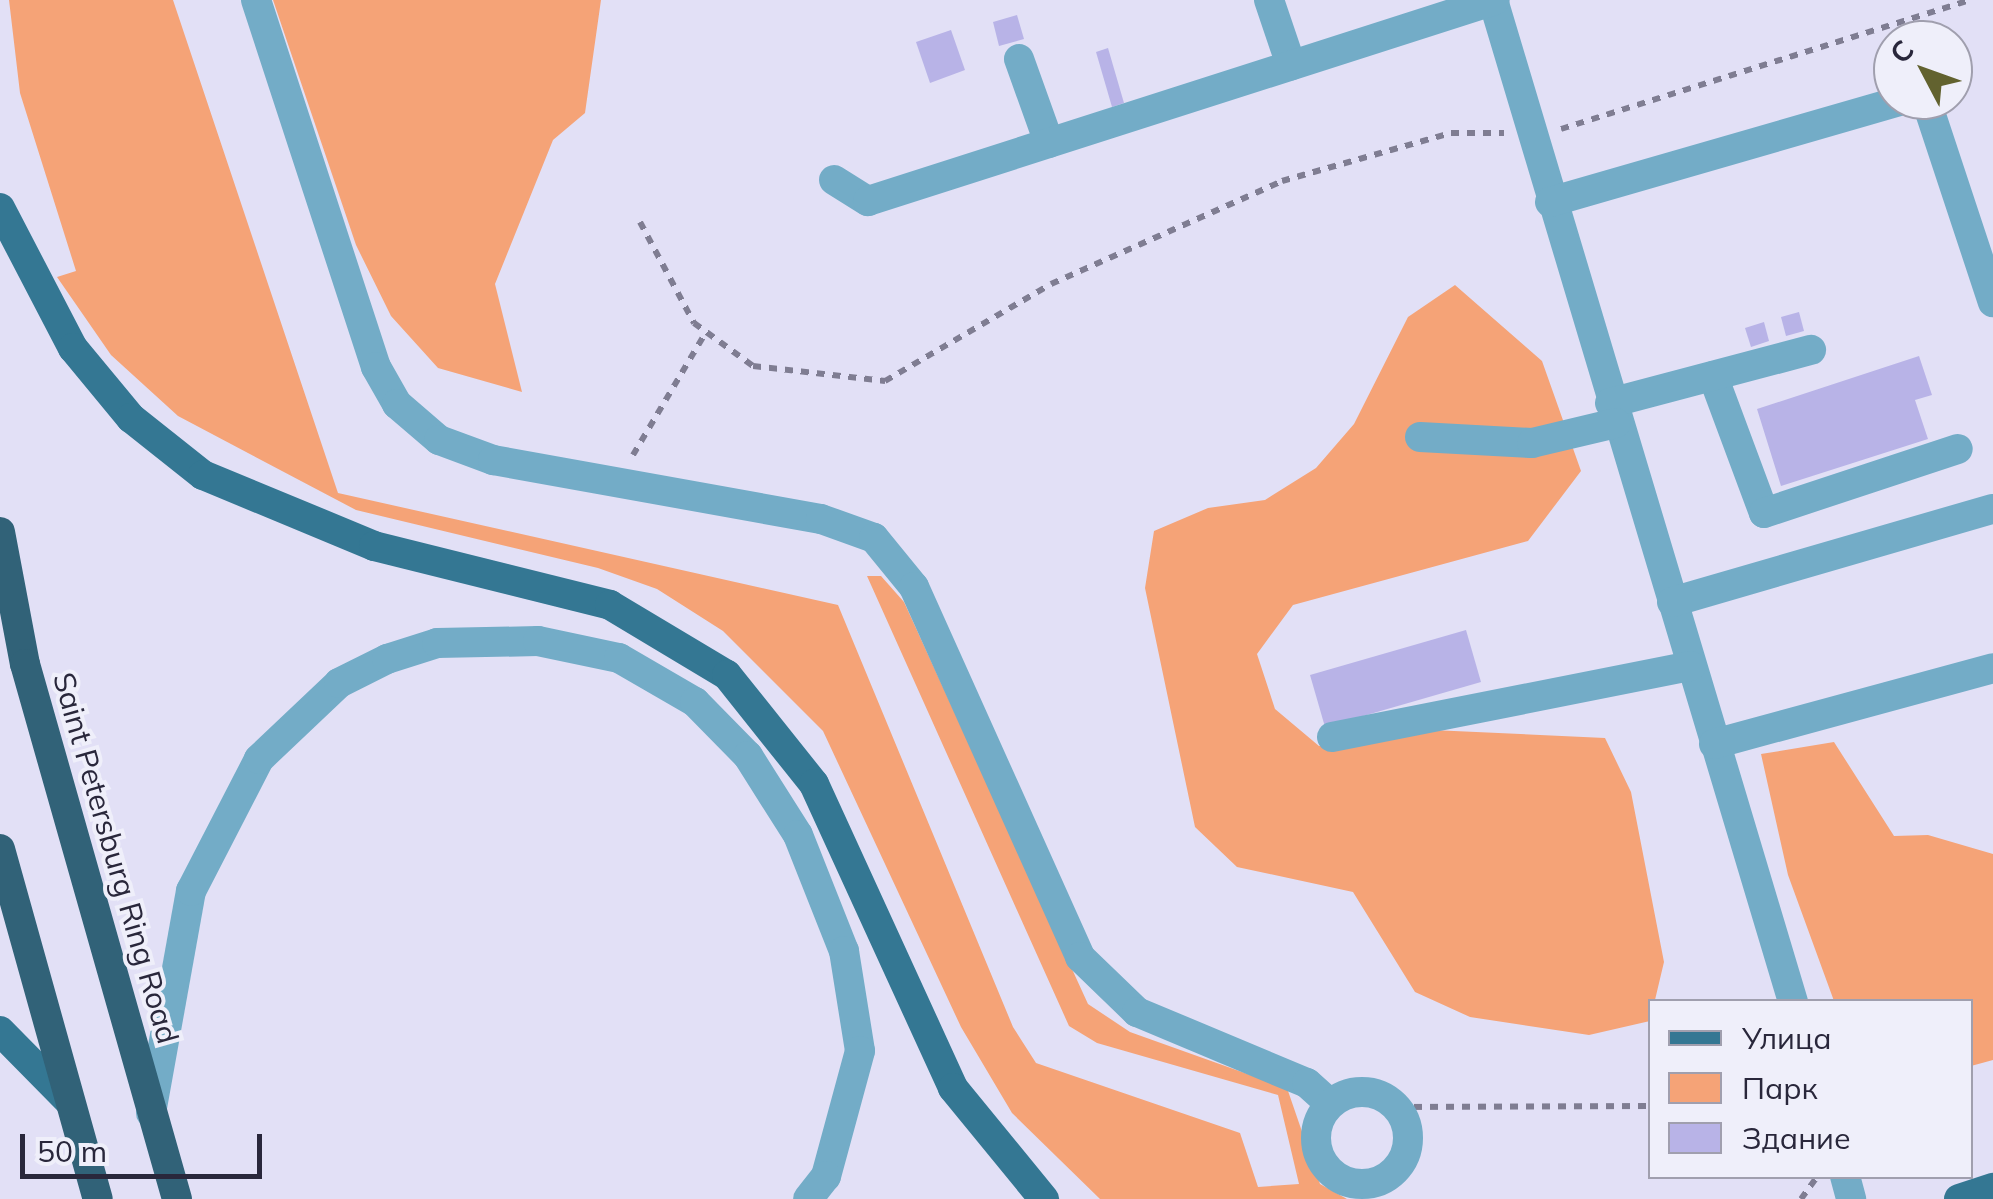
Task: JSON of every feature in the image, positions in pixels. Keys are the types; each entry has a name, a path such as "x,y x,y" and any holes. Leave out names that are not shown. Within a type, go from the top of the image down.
{"highway":[{"name":"Saint Petersburg Ring Road","path":"0,532 25,664 177,1199"},
{"path":"0,850 98,1199"}],"main road":[{"path":"0,208 72,348 130,418 203,474 374,546 610,605 726,675 814,784 953,1088 1044,1199"},
{"path":"0,1030 69,1101"},
{"path":"1959,1199 1993,1188"}],"street":[{"path":"256,0 376,367 396,404 439,440 493,460 874,538 914,588 1080,957 1138,1012 1307,1083 1330,1104"},
{"path":"1269,0 1291,65"},
{"path":"834,180 868,201 1291,65 1402,14 1494,0 1528,133 1792,999"},
{"path":"1019,60 1049,143"},
{"path":"1550,202 1873,109"},
{"path":"1933,120 1993,302"},
{"path":"1420,437 1532,444 1713,376 1811,350"},
{"path":"1713,376 1764,513 1958,449"},
{"path":"1672,602 1992,509"},
{"path":"151,1113 191,891 259,759 340,683 387,659 437,642 538,641 619,658 695,702 748,756 798,834 844,951 860,1051 826,1176 808,1199"},
{"path":"1332,737 1691,666"},
{"path":"1714,744 1993,668"},
{"path":"1353,1092 1398,1106 1407,1153 1372,1191 1327,1169 1316,1147 1330,1104 1353,1092"}],"path":[{"path":"640,222 706,332 752,366 885,381 1051,284 1282,181 1452,133 1528,133 1971,0"},
{"path":"620,483 662,394 706,332"},
{"path":"1398,1106 1648,1106"}],"green space":[{"path":"9,0 173,0 338,493 838,605 1013,1027 1036,1063 1240,1133 1258,1187 1299,1184 1278,1095 1097,1043 1069,1026 867,576 881,576 904,602 1088,1004 1130,1032 1287,1088 1320,1184 1347,1199 1100,1199 1012,1113 961,1027 823,731 723,631 657,589 598,568 356,510 178,416 111,355 57,277 76,271 20,93"},
{"path":"273,0 601,0 585,113 553,140 495,284 522,392 438,368 391,316 356,245"},
{"path":"1455,285 1542,361 1581,471 1528,541 1293,605 1257,654 1275,709 1319,746 1432,730 1605,738 1631,792 1664,962 1655,999 1648,999 1648,1021 1589,1035 1470,1017 1415,992 1353,892 1237,867 1195,827 1145,588 1154,531 1208,508 1265,500 1316,468 1354,424 1408,317"},
{"path":"1834,742 1894,836 1928,835 1993,854 1993,1060 1973,1065 1973,999 1833,999 1788,875 1761,754"}],"building":[{"path":"1017,15 1024,39 999,46 993,22"},
{"path":"951,30 965,70 930,83 916,42"},
{"path":"1108,48 1124,103 1112,107 1096,52"},
{"path":"1799,312 1804,331 1786,336 1781,317"},
{"path":"1764,322 1769,341 1751,347 1745,328"},
{"path":"1919,356 1932,395 1915,400 1928,439 1781,486 1757,409"},
{"path":"1466,630 1481,682 1325,727 1310,675"}]}
